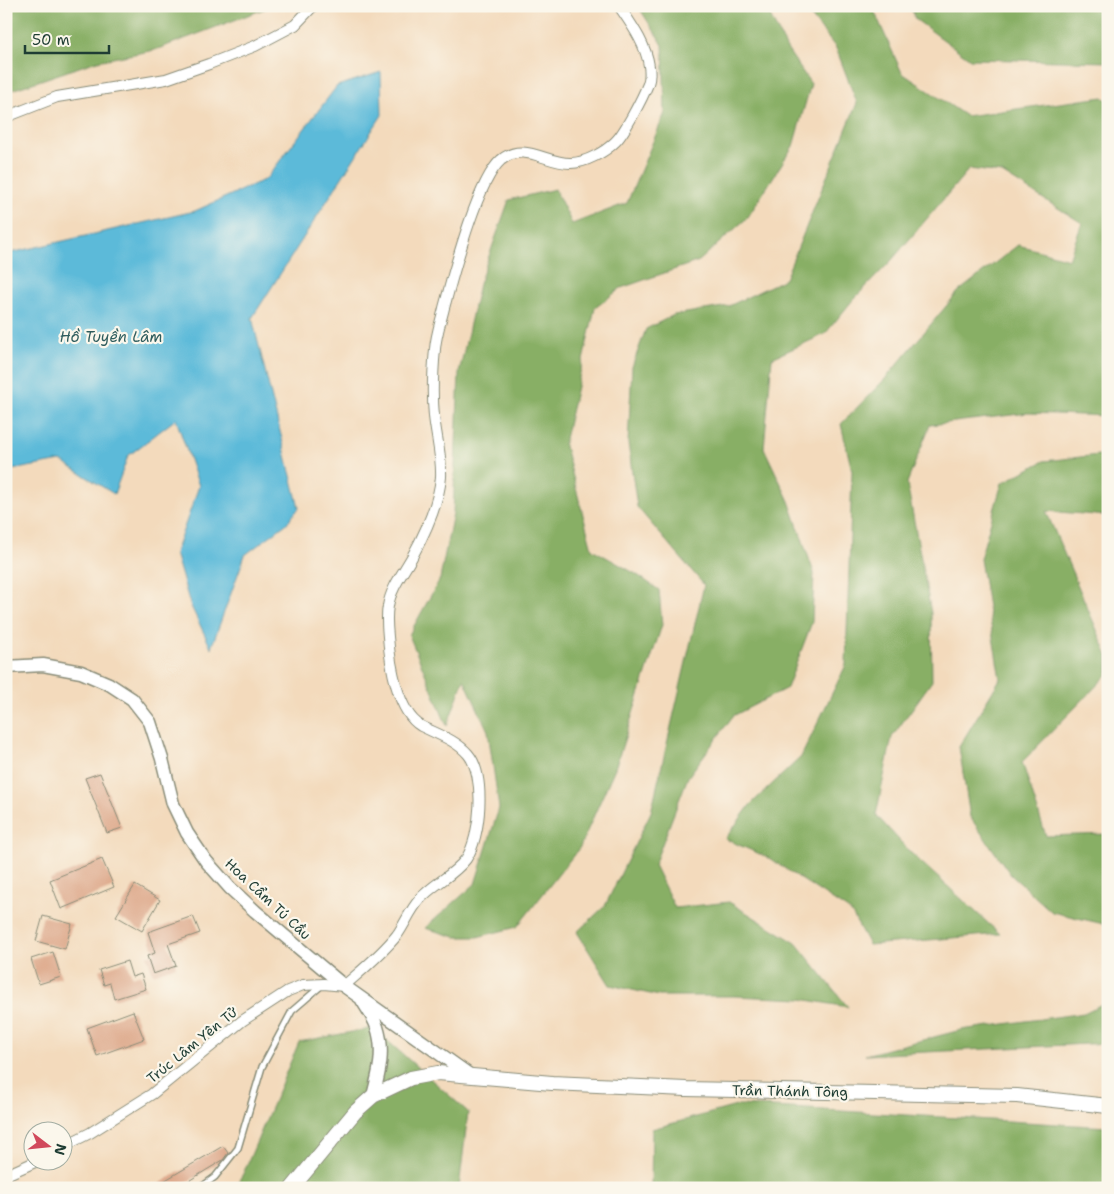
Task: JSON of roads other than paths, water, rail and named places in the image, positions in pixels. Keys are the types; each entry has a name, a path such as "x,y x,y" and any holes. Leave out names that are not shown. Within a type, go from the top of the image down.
{"main road":[{"name":"Trần Thánh Tông","path":"292,1188 355,1112 373,1096 411,1078 438,1073 552,1083 686,1089 1017,1096 1108,1106"}],"street":[{"path":"6,117 58,97 166,79 209,64 255,46 295,25 313,6"},
{"path":"472,1076 344,986 395,938 416,902 444,880 467,857 474,839 480,805 478,779 472,760 460,746 420,725 410,716 400,696 390,660 387,609 395,586 423,536 436,498 441,476 434,412 434,351 462,247 483,189 499,162 509,155 523,152 571,163 580,162 606,149 620,136 648,84 650,68 641,41 619,6"},
{"name":"Hoa Cẩm Tú Cầu","path":"6,667 44,665 81,672 109,684 132,699 150,722 162,759 173,804 187,833 206,860 230,888 255,911 344,986"},
{"name":"Trúc Lâm Yên Tử","path":"72,1142 90,1133 152,1094 242,1021 288,991 303,985 324,984 344,986"},
{"path":"361,997 377,1026 380,1039 380,1066 373,1096"},
{"path":"6,1175 22,1168"}],"lane":[{"path":"200,1188 216,1177 238,1148 262,1067 292,1011 324,984"}],"water":[{"name":"Hồ Tuyền Lâm","path":"381,72 382,115 252,318 299,508 286,524 245,555 211,648 190,604 175,553 199,486 176,419 128,456 114,494 61,461 6,471 6,254 195,211 266,179 337,86"}]}
